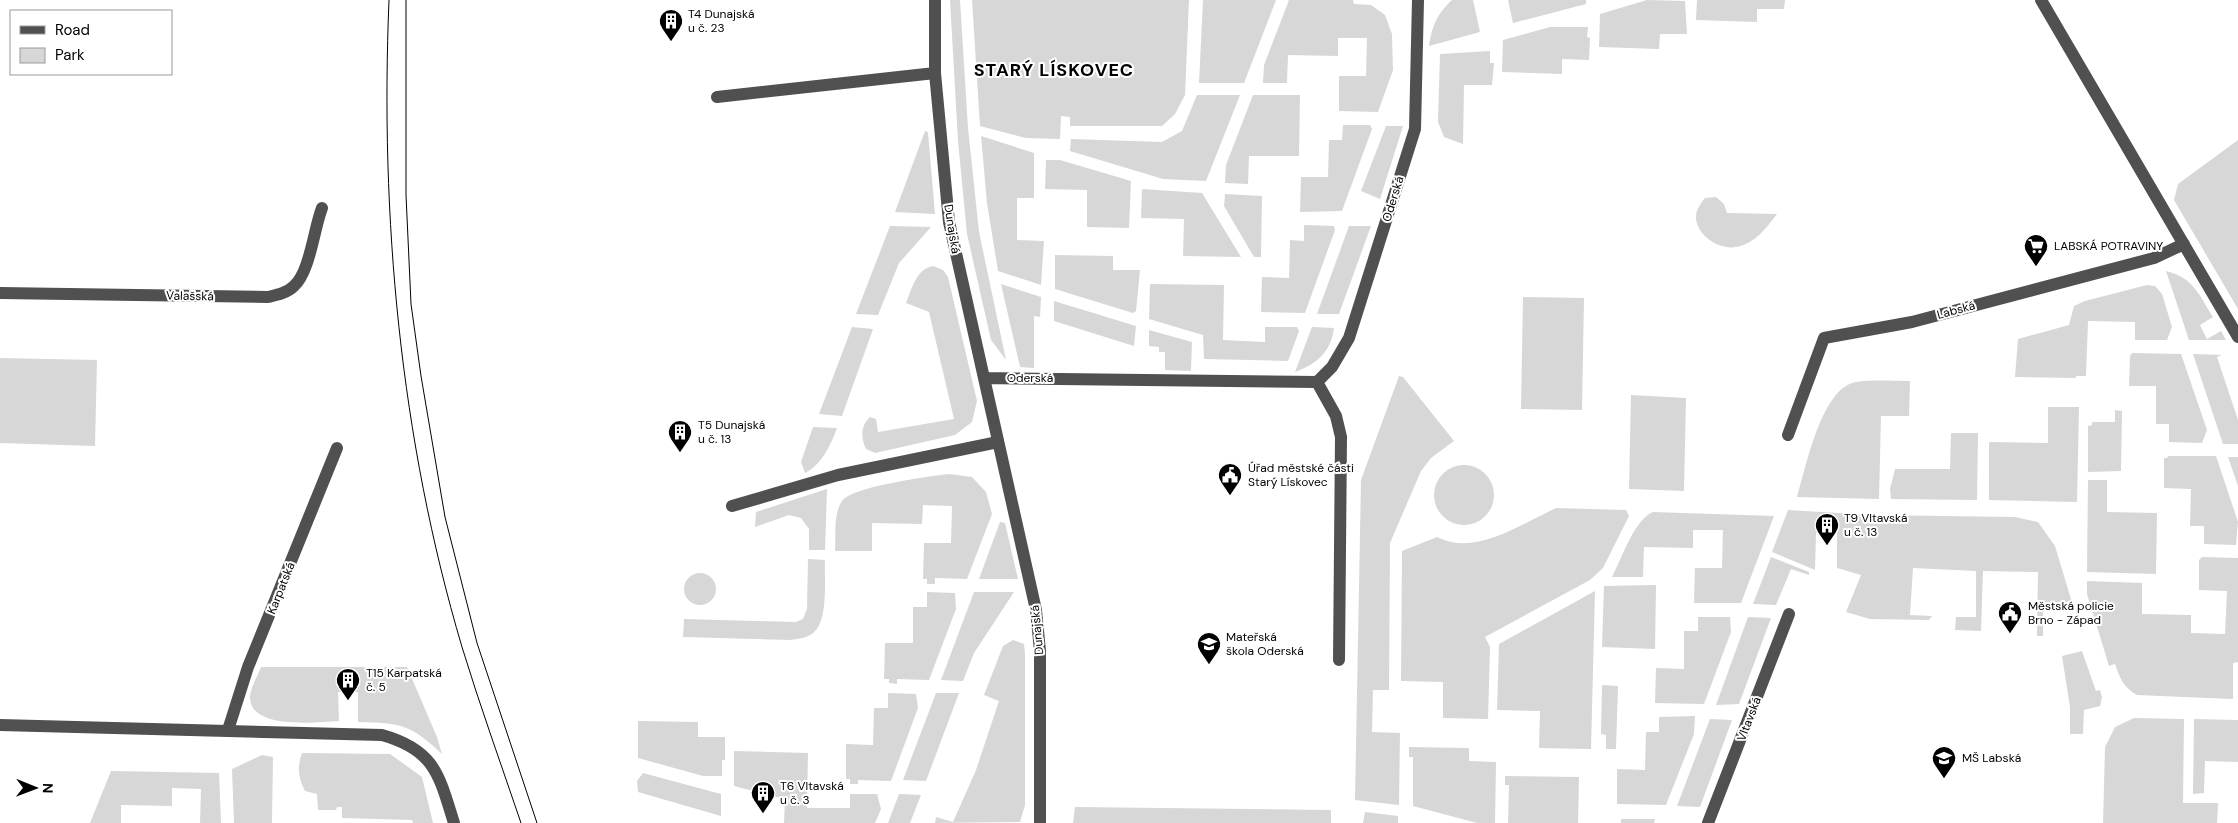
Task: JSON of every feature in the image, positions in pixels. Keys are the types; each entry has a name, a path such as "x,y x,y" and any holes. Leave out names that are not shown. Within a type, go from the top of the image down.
{"street":[{"name":"Dunajská","path":"935,0 935,73 949,222 1036,610 1040,651 1040,823"},
{"name":"Oderská","path":"984,378 1316,382 1332,367 1349,338 1415,129 1418,0"},
{"path":"2041,0 2238,338"},
{"path":"718,97 935,73"},
{"name":"Valašská","path":"0,293 268,297 276,295 295,285 302,272 322,208"},
{"name":"Labská","path":"1788,435 1824,338 1912,322 2154,258 2184,244"},
{"path":"1316,382 1336,416 1341,437 1339,660"},
{"path":"732,506 838,474 998,442"},
{"name":"Karpatská","path":"228,730 248,667 337,448"},
{"name":"Vltavská","path":"1708,823 1789,614"},
{"path":"0,725 382,734 418,750 432,764 441,781 454,823"}],"green space":[{"path":"950,0 960,0 968,128 979,232 1006,360 991,340 967,234 958,141"},
{"path":"972,0 1189,0 1185,95 1175,114 1162,126 1070,126 1070,117 1061,116 1060,139 1026,138 980,126"},
{"path":"1203,0 1276,0 1244,83 1199,83"},
{"path":"1289,0 1353,0 1354,4 1371,5 1385,15 1392,34 1393,70 1378,112 1339,111 1339,76 1366,76 1367,38 1338,38 1338,56 1288,55 1287,83 1263,83 1264,65"},
{"path":"1452,0 1473,0 1480,32 1429,46 1436,21 1442,10"},
{"path":"1508,0 1586,0 1586,4 1513,23"},
{"path":"1647,0 1685,1 1687,34 1660,34 1659,49 1599,47 1600,14"},
{"path":"1697,0 1785,0 1784,9 1757,9 1757,22 1696,20"},
{"path":"1550,27 1588,27 1587,37 1590,38 1589,60 1562,59 1562,74 1502,72 1503,40"},
{"path":"1490,51 1490,63 1494,63 1492,85 1464,85 1463,144 1444,137 1438,122 1440,54"},
{"path":"1197,95 1240,95 1206,181 1163,179 1070,151 1071,139 1162,142 1182,131"},
{"path":"1253,95 1300,95 1299,156 1249,156 1248,184 1225,183 1226,165"},
{"path":"1343,125 1370,125 1372,129 1342,211 1300,212 1301,177 1328,177 1329,140 1342,140"},
{"path":"1386,126 1403,126 1380,199 1361,191"},
{"path":"925,131 928,132 935,214 895,212"},
{"path":"981,136 1034,153 1034,198 1017,198 1017,240 1044,241 1041,285 998,271 987,203"},
{"path":"2238,140 2238,309 2174,200 2178,184"},
{"path":"1046,160 1060,160 1131,181 1129,228 1087,227 1087,190 1045,189"},
{"path":"1142,189 1202,193 1241,257 1183,256 1184,219 1141,218"},
{"path":"1225,194 1262,196 1261,257 1254,257 1224,206"},
{"path":"1716,197 1724,204 1727,213 1777,214 1760,235 1749,243 1736,247 1723,246 1716,244 1705,236 1696,219 1697,210 1705,198"},
{"path":"1304,225 1334,226 1335,230 1305,313 1261,312 1262,277 1289,278 1290,240 1304,241"},
{"path":"890,226 931,227 899,263 878,315 856,314"},
{"path":"1349,226 1371,226 1339,314 1317,314"},
{"path":"1055,255 1113,256 1113,270 1140,270 1136,311 1133,313 1055,289"},
{"path":"933,266 943,270 948,277 977,401 972,422 955,435 875,453 866,449 862,437 864,424 870,417 876,419 878,432 954,419 929,312 906,303 919,275 922,271"},
{"path":"2166,271 2183,278 2195,288 2204,302 2213,317 2200,325 2207,339 2221,331 2226,340 2189,340"},
{"path":"1001,284 1041,297 1040,317 1034,316 1034,368 1020,367"},
{"path":"1150,284 1224,285 1223,340 1265,342 1265,327 1297,327 1299,331 1288,361 1204,359 1203,335 1149,319"},
{"path":"2147,285 2155,286 2162,294 2172,327 2167,340 2135,340 2135,322 2088,321 2086,376 2076,376 2076,378 2015,377 2018,339 2069,325 2074,306 2085,301"},
{"path":"1523,297 1584,298 1582,410 1521,409"},
{"path":"1054,301 1136,326 1134,346 1054,321"},
{"path":"852,327 873,329 842,416 819,414"},
{"path":"1312,327 1334,328 1330,344 1316,361 1295,372"},
{"path":"1149,330 1192,342 1191,371 1165,370 1165,352 1159,352 1159,347 1149,346"},
{"path":"2132,353 2181,354 2207,430 2202,443 2169,442 2169,424 2156,424 2156,386 2129,386 2130,356"},
{"path":"2193,354 2222,355 2217,357 2238,420 2238,444 2223,444"},
{"path":"0,358 97,360 95,446 0,443"},
{"path":"1399,376 1403,377 1454,441 1431,458 1421,471 1390,543 1389,690 1373,690 1372,732 1400,733 1399,805 1355,800 1361,480"},
{"path":"1910,381 1909,416 1881,416 1879,499 1797,497 1816,433 1831,401 1841,390 1852,383 1858,382"},
{"path":"1631,395 1686,398 1684,491 1629,489"},
{"path":"2048,407 2079,407 2077,502 1989,500 1989,442 2048,443"},
{"path":"2115,410 2122,411 2121,471 2088,472 2088,426 2092,425 2092,422 2115,422"},
{"path":"813,427 837,428 829,447 821,459 805,473 801,462"},
{"path":"1951,433 1978,433 1977,500 1891,499 1890,489 1895,469 1950,469"},
{"path":"2168,456 2216,456 2238,522 2236,545 2204,544 2204,526 2190,526 2191,489 2164,488 2164,458"},
{"path":"2228,457 2238,457 2238,486"},
{"path":"1458,465 1470,465 1481,470 1489,478 1494,489 1492,507 1481,520 1470,525 1458,525 1447,520 1439,512 1434,501 1434,489 1439,478 1447,470"},
{"path":"949,474 972,477 986,492 992,514 967,579 935,578 935,584 927,584 927,579 923,579 924,543 951,543 952,506 923,505 922,524 872,523 872,551 835,551 837,512 842,501 848,496 892,483"},
{"path":"2088,480 2107,480 2107,512 2157,513 2156,574 2087,572"},
{"path":"827,489 825,550 809,550 809,529 801,518 789,515 755,527 756,512"},
{"path":"1556,508 1626,510 1629,516 1603,568 1590,580 1485,637 1490,647 1488,719 1443,718 1443,682 1401,681 1402,551 1437,537 1452,542 1482,541 1498,536"},
{"path":"1788,510 1872,515 2015,517 2038,522 2055,546 2074,609 2067,611 2043,610 2043,636 2037,636 2038,572 1983,571 1981,631 1955,630 1956,617 1976,617 1976,571 1913,568 1910,615 1932,616 1929,620 1870,619 1846,612 1861,575 1837,568 1837,533 1816,533 1815,570 1772,552"},
{"path":"1653,512 1774,516 1741,603 1694,603 1695,568 1722,568 1723,530 1693,530 1693,548 1644,547 1643,577 1612,577 1634,531 1646,516"},
{"path":"1000,522 1005,523 1018,579 979,579"},
{"path":"1771,557 1809,572 1809,575 1791,569 1776,605 1753,604"},
{"path":"2202,557 2238,558 2238,662 2233,663 2233,699 2137,695 2128,689 2123,682 2115,664 2109,666 2087,594 2087,581 2142,583 2142,614 2191,615 2191,633 2225,634 2227,591 2199,590 2199,560"},
{"path":"808,559 825,560 824,609 818,627 811,635 790,640 683,637 684,619 796,622 803,619 807,609"},
{"path":"700,573 706,574 711,578 715,583 715,595 711,600 706,604 700,605 694,604 689,600 685,595 684,589 685,583 689,578 694,574"},
{"path":"1656,585 1655,649 1602,647 1604,586"},
{"path":"1595,591 1591,749 1539,748 1540,711 1497,710 1499,644"},
{"path":"927,592 955,593 956,609 929,680 897,679 897,684 889,683 889,679 884,679 885,643 913,643 913,607 927,607"},
{"path":"974,592 1014,592 974,653 963,681 941,680"},
{"path":"1698,617 1730,617 1731,632 1704,704 1655,703 1656,668 1684,669 1684,631 1698,631"},
{"path":"1748,617 1771,618 1739,704 1716,705"},
{"path":"1013,640 1024,644 1025,654 1025,805 1020,822 935,823 936,817 953,822 976,770 999,701 984,695 1003,646"},
{"path":"2082,651 2096,691 2100,690 2102,697 2100,706 2084,710 2083,734 2070,734 2070,707 2062,656"},
{"path":"261,667 407,667 437,737 442,754 421,736 404,727 385,723 358,722 358,692 338,692 339,721 286,722 272,720 261,715 253,707 250,696"},
{"path":"1602,685 1618,686 1616,749 1606,749 1606,735 1601,734"},
{"path":"888,693 916,694 918,708 891,781 858,780 858,784 850,784 850,779 846,779 846,744 873,745 874,708 888,708"},
{"path":"936,693 959,693 926,781 903,780"},
{"path":"1695,716 1694,734 1666,805 1617,804 1617,769 1645,770 1646,732 1659,732 1659,717"},
{"path":"2134,718 2184,719 2183,803 2218,803 2217,823 2103,823 2105,747 2115,727"},
{"path":"1710,719 1732,720 1700,807 1677,806"},
{"path":"2194,719 2238,720 2238,762 2205,761 2204,793 2193,794"},
{"path":"638,721 698,722 698,737 725,737 725,760 722,760 722,776 703,776 638,758"},
{"path":"1409,747 1469,748 1469,761 1496,762 1495,823 1477,823 1413,806 1413,757 1409,757"},
{"path":"734,751 808,753 807,808 850,808 850,794 877,794 881,809 875,823 784,823 785,799 734,786"},
{"path":"302,753 390,754 422,777 433,823 413,823 412,820 342,818 342,807 337,807 336,810 318,810 317,794 305,791 301,781 299,763"},
{"path":"262,755 273,757 272,823 234,823 232,769"},
{"path":"111,771 219,773 221,823 200,823 201,789 172,788 172,806 121,805 121,823 90,823"},
{"path":"643,773 721,794 721,816 638,792 637,781"},
{"path":"1505,776 1579,777 1578,823 1508,823 1509,785 1505,785"},
{"path":"899,794 921,795 910,823 888,823"},
{"path":"1075,807 1331,810 1331,823 1073,823"},
{"path":"1365,812 1398,816 1398,823 1363,823"},
{"path":"1621,819 1655,819 1654,823 1621,823"}],"tram line":[{"path":"389,0 387,82 392,245 409,408 423,488 441,568 462,647 521,823"},
{"path":"406,0 406,195 411,304 421,376 445,517 477,643 537,823"}],"place":[{"name":"T4 Dunajská u č. 23","path":"671,42"},
{"name":"LABSKÁ POTRAVINY","path":"2036,267"},
{"name":"T5 Dunajská u č. 13","path":"680,453"},
{"name":"Úřad městské části Starý Lískovec","path":"1230,496"},
{"name":"T9 Vltavská u č. 13","path":"1827,546"},
{"name":"Městská policie Brno - Západ","path":"2010,634"},
{"name":"Mateřská škola Oderská","path":"1209,665"},
{"name":"T15 Karpatská č. 5","path":"348,701"},
{"name":"MŠ Labská","path":"1944,779"},
{"name":"T6 Vltavská u č. 3","path":"763,814"}],"district":[{"name":"STARÝ LÍSKOVEC","path":"1054,70"}]}
